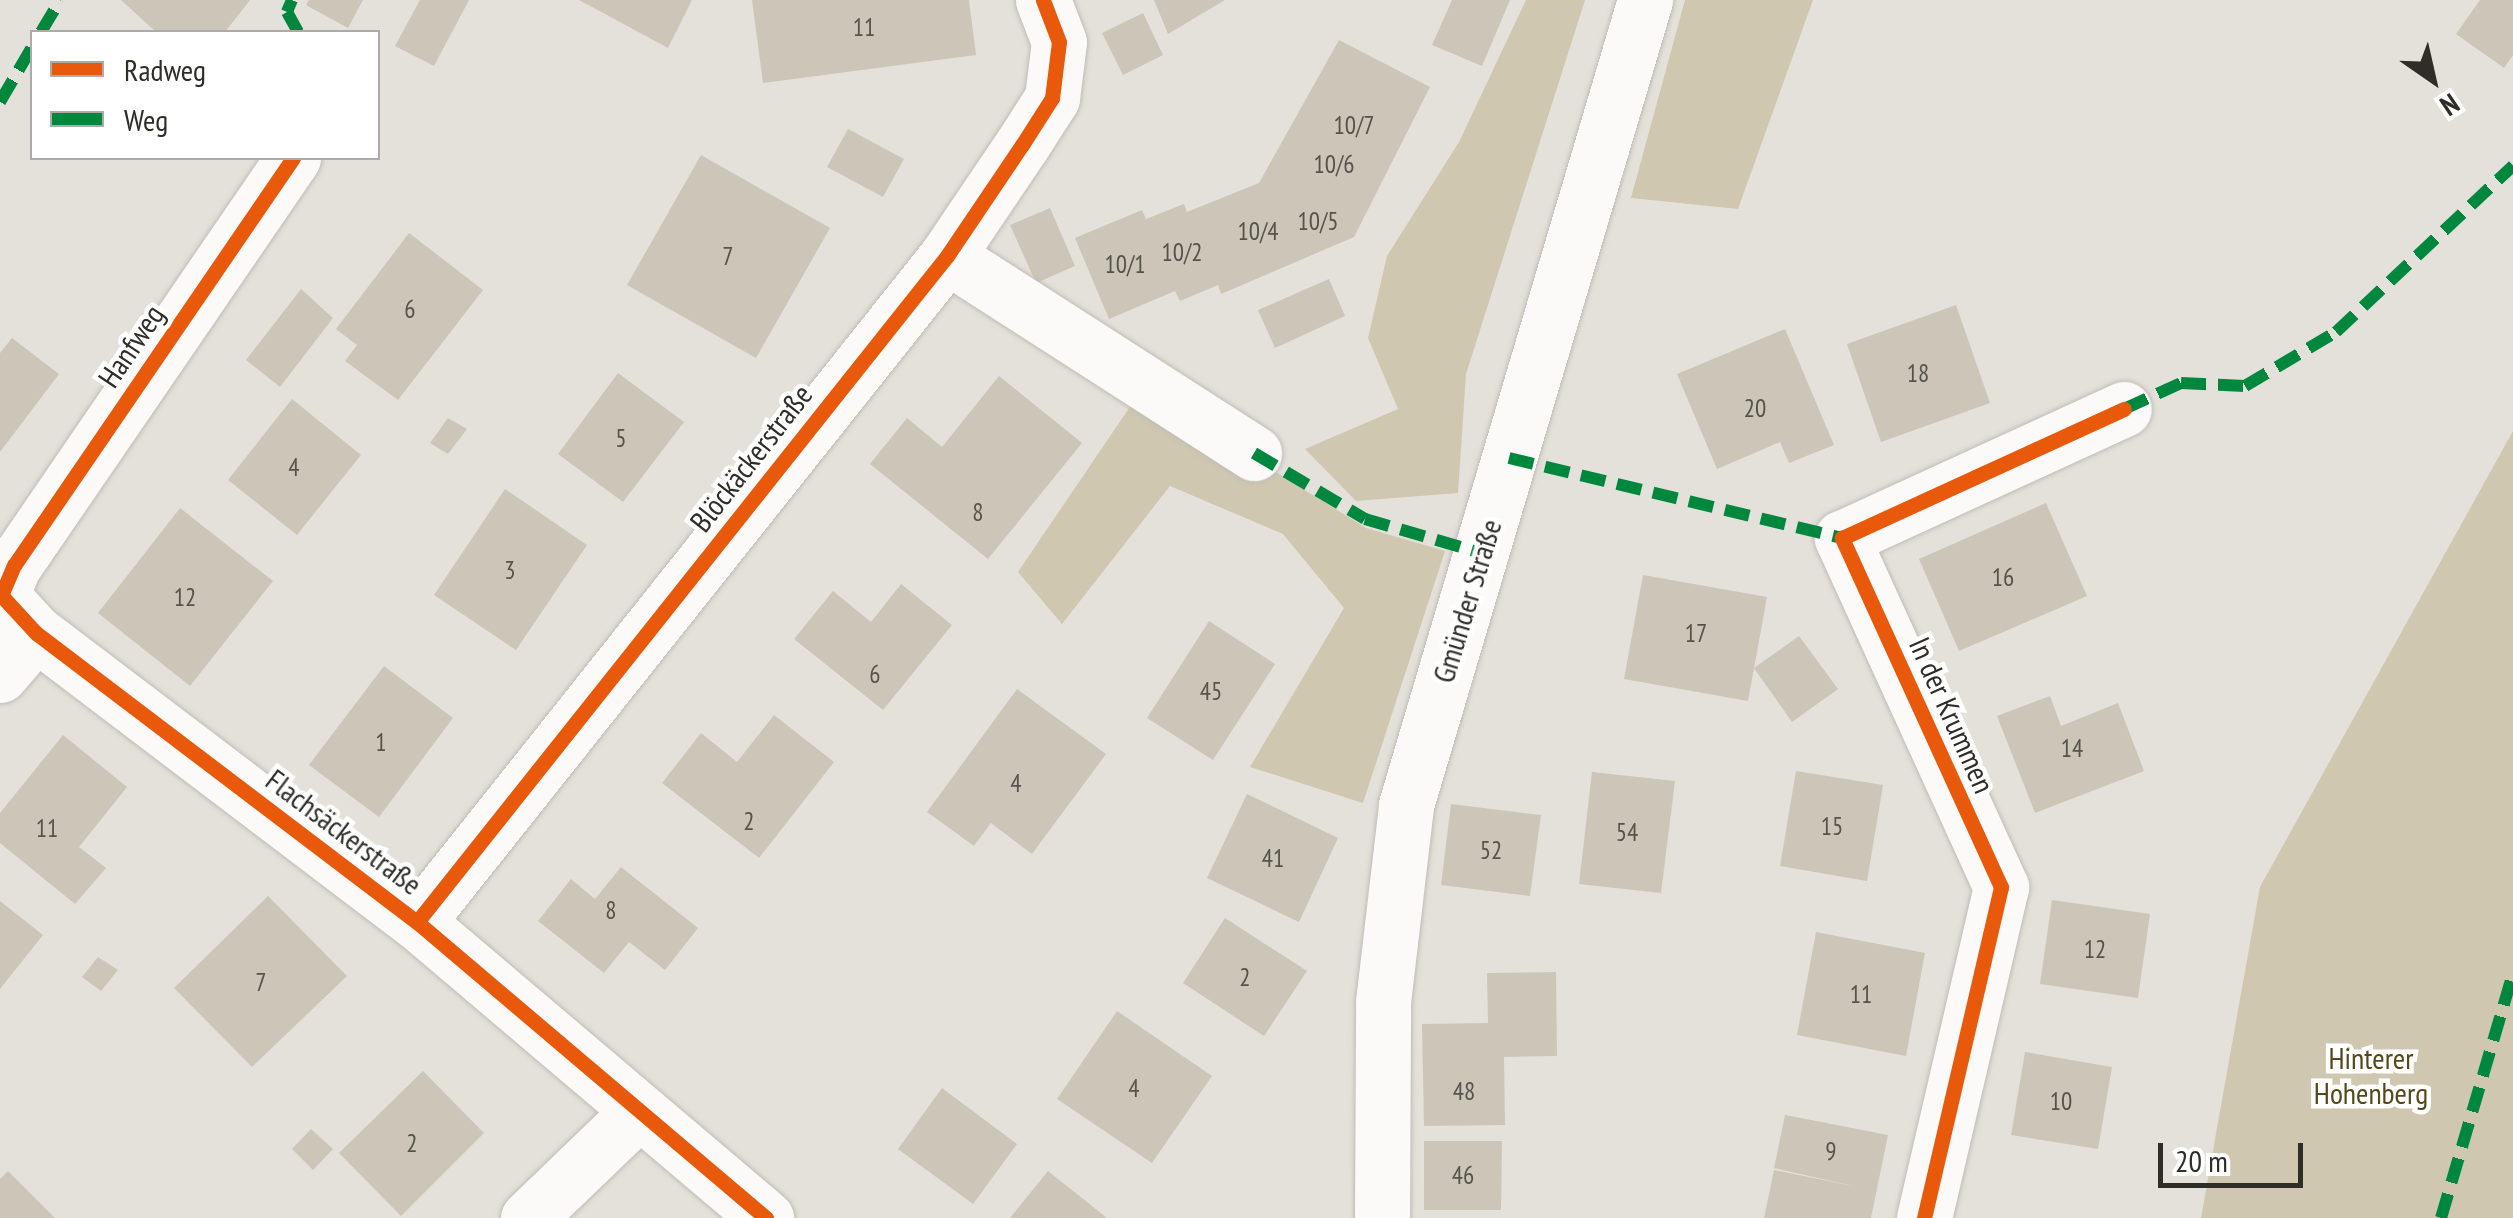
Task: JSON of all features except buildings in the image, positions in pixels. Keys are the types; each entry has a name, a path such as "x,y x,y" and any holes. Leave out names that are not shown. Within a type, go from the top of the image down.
{"street":[{"name":"Blöckäckerstraße","path":"417,922 947,256 1052,98 1059,42 1043,0"},
{"name":"Gmünder Straße","path":"1379,1217 1384,1002 1406,805 1645,0"},
{"name":"Hanfweg","path":"14,565 291,160"},
{"path":"947,256 1254,453"},
{"name":"In der Krummen","path":"1924,1218 2000,887 1842,538 2124,410"},
{"name":"Flachsäckerstraße","path":"14,565 1,596 36,633 417,922 635,1115 766,1218"},
{"path":"0,675 36,633"},
{"path":"528,1218 635,1115"}],"green space":[{"path":"1526,0 1585,0 1466,374 1458,493 1356,501 1305,449 1398,409 1368,338 1387,256 1459,142"},
{"path":"1685,0 1813,0 1738,209 1631,198"},
{"path":"1142,389 1366,528 1445,551 1363,803 1250,767 1344,608 1283,534 1170,486 1062,624 1018,572"},
{"name":"Hinterer Hohenberg","path":"2513,431 2513,1218 2201,1218 2260,887"}],"marked path":[{"path":"42,30 60,0"},
{"path":"292,0 287,12 297,30"},
{"path":"0,102 30,50"},
{"path":"2124,409 2181,383 2245,386 2336,332 2513,166"},
{"path":"1254,453 1365,519 1481,553"},
{"path":"1509,458 1842,538"},
{"path":"2441,1218 2513,974"}],"cycle path":[{"path":"417,922 947,256 1052,98 1059,42 1043,0"},
{"path":"292,160 14,565 1,595 36,633 417,922 766,1218"},
{"path":"1924,1218 2001,887 1842,538 2124,409"}]}
